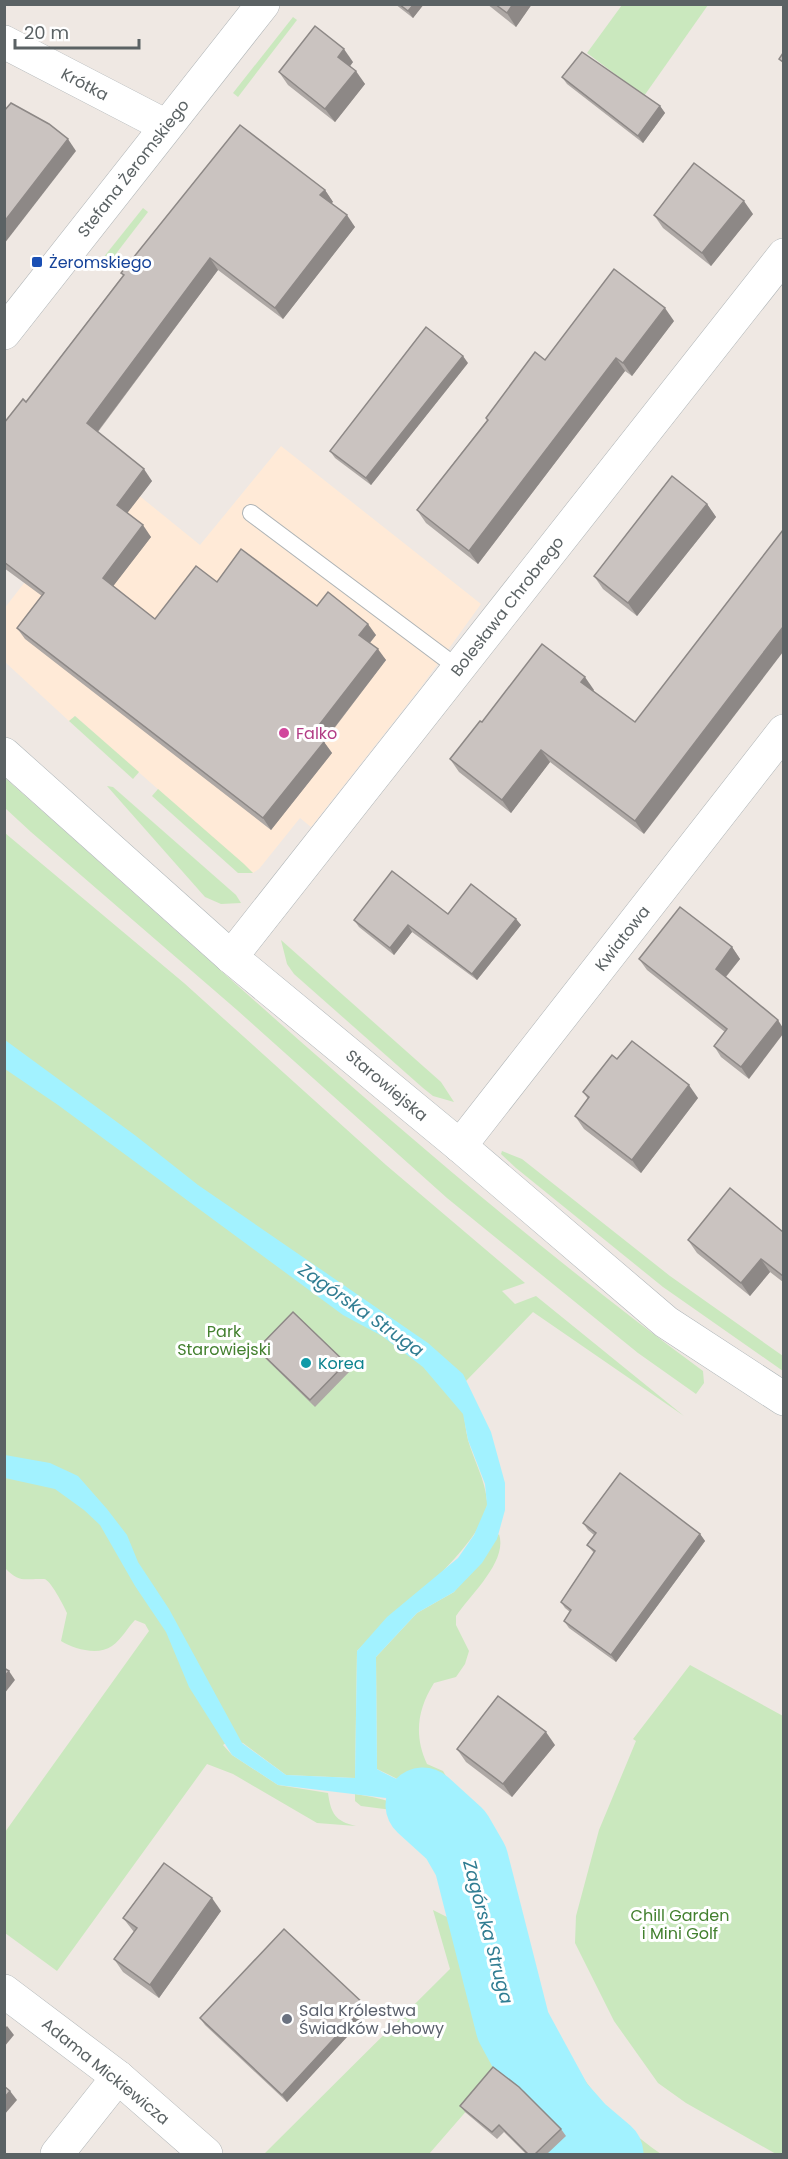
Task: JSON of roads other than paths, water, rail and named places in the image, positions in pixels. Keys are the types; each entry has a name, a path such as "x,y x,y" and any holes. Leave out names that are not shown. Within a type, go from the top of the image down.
{"street":[{"name":"Stefana Żeromskiego","path":"4,333 262,4"},
{"name":"Krótka","path":"4,42 166,126"},
{"name":"Bolesława Chrobrego","path":"231,957 783,255"},
{"name":"Kwiatowa","path":"460,1146 783,731"},
{"name":"Starowiejska","path":"4,754 231,957 460,1146 666,1322 783,1399"},
{"name":"Adama Mickiewicza","path":"4,1991 118,2077 206,2154"},
{"path":"57,2154 118,2077"}],"lane":[{"path":"251,513 458,668"}],"water":[{"path":"5,1040 136,1136 198,1185 428,1343 463,1374 491,1432 505,1483 505,1510 497,1539 482,1563 454,1592 417,1613 376,1657 377,1769 432,1797 455,1818 473,1842 485,1870 488,1885 467,1891 459,1861 449,1844 411,1809 386,1798 278,1785 232,1755 189,1687 166,1632 135,1586 100,1525 55,1489 5,1478 5,1455 50,1463 78,1476 127,1535 138,1562 169,1609 242,1743 286,1775 355,1778 357,1651 387,1617 458,1558 474,1535 487,1505 485,1484 468,1440 463,1414 423,1367 382,1336 343,1315 58,1105 5,1069"},
{"path":"493,1913 514,1970 525,2022 565,2100 582,2122 623,2154 594,2154 550,2112 511,2052 487,1982 483,1946 474,1919"}],"waterway":[{"name":"Zagórska Struga","path":"423,1805 456,1835 471,1861 513,2026 556,2105 579,2131 606,2154"}],"place":[{"name":"Żeromskiego","path":"37,262"},
{"name":"Falko","path":"284,733"},
{"name":"Korea","path":"306,1363"},
{"name":"Sala Królestwa Świadków Jehowy","path":"287,2019"}],"park label":[{"name":"Park Starowiejski","path":"224,1340"},
{"name":"Chill Garden i Mini Golf","path":"680,1924"}]}
